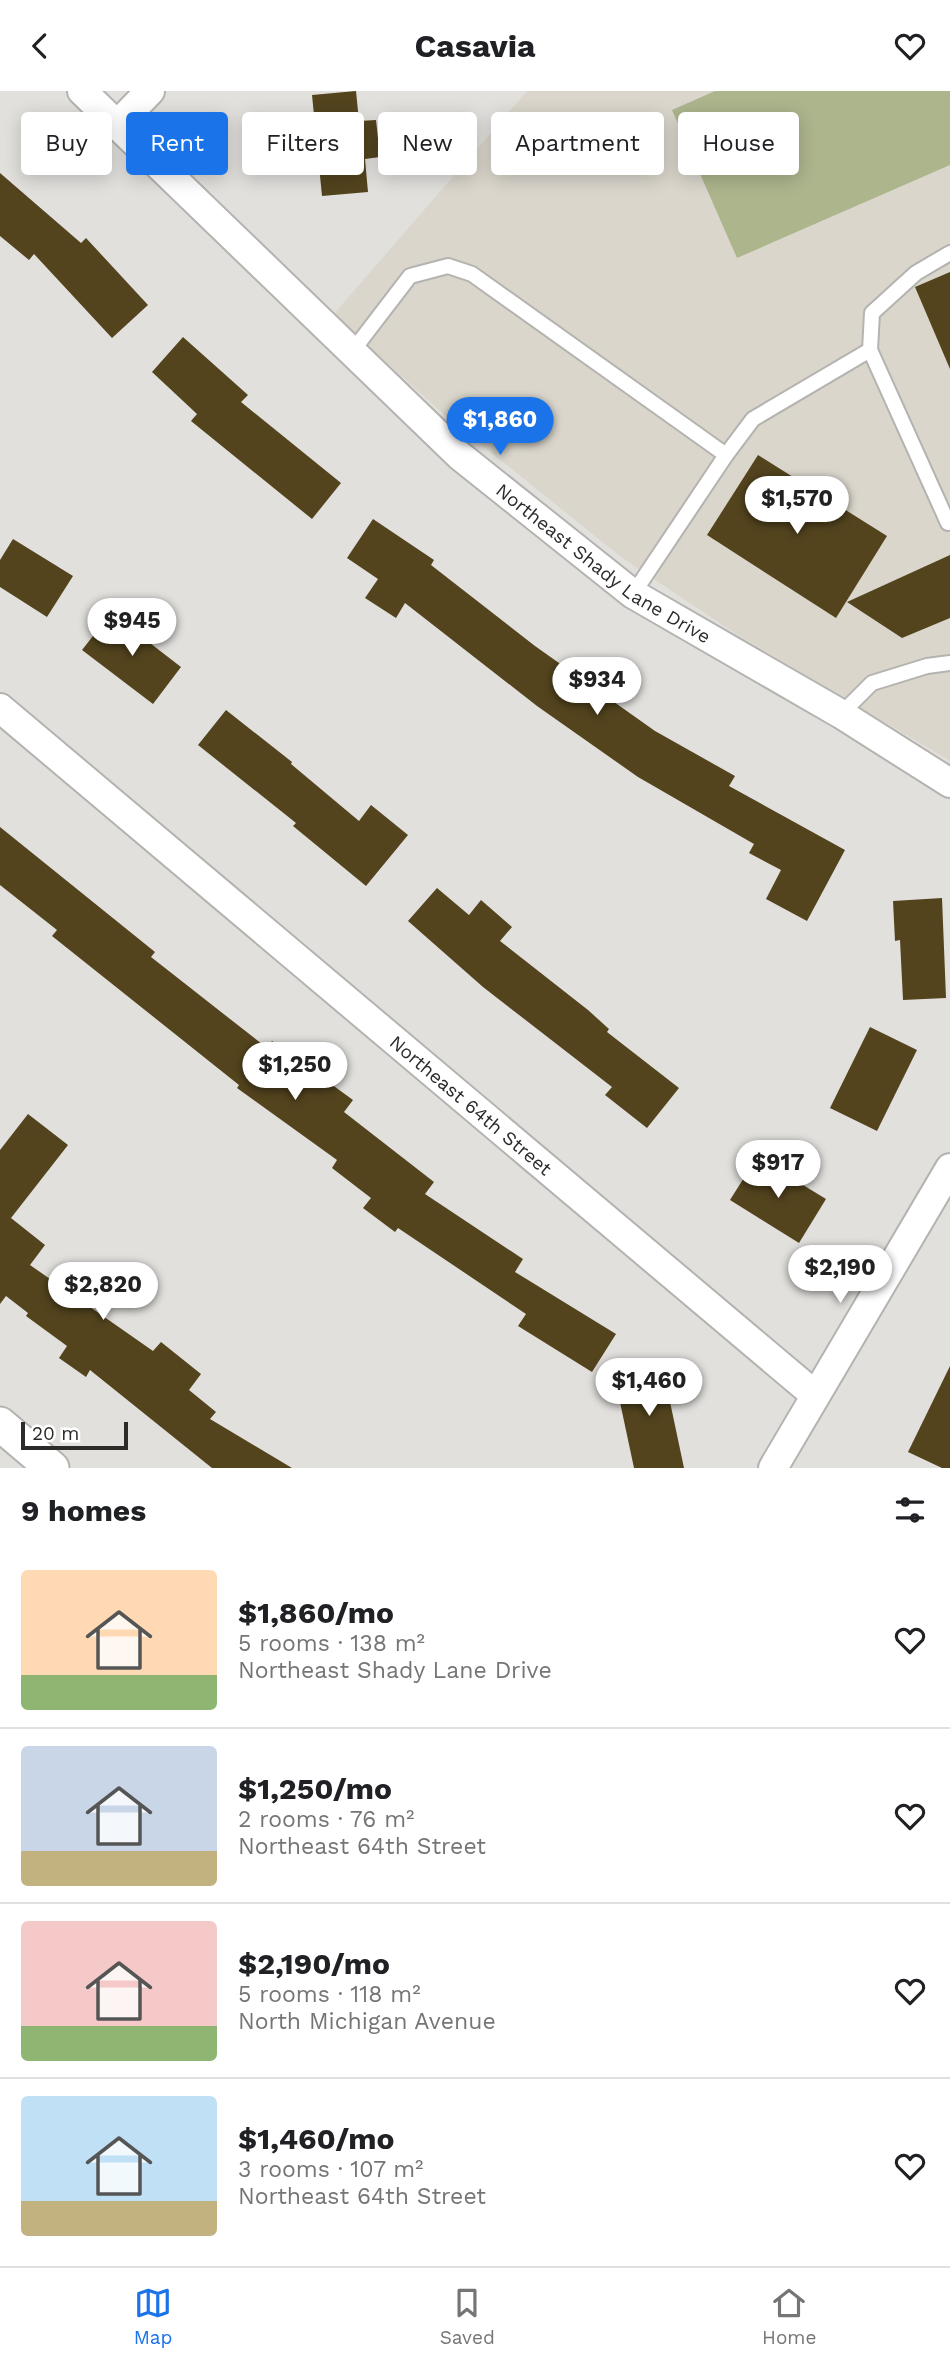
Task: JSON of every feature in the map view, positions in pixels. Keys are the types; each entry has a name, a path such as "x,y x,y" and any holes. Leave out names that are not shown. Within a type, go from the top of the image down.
{"street":[{"name":"Northeast Shady Lane Drive","path":"82,91 460,456 633,594 841,714 950,783"},
{"path":"117,125 150,91"},
{"name":"Northeast 64th Street","path":"0,708 815,1395"},
{"path":"774,1468 950,1168"},
{"path":"0,1424 52,1468"}],"lane":[{"path":"948,523 870,350 872,313 916,273 950,253"},
{"path":"351,353 410,276 448,266 472,274 726,455"},
{"path":"633,594 753,419 870,350"},
{"path":"841,714 872,683 927,666 950,663"}],"shaded area":[{"path":"527,91 950,91 950,761 733,632 621,557 447,417 333,315 454,175 477,175 477,149 491,133 491,175 664,175 664,112 509,112"}],"green space":[{"path":"715,91 950,91 950,165 737,258 701,175 799,175 799,112 678,112 678,124 672,110"}],"building":[{"path":"356,91 358,112 314,112 312,95"},
{"path":"376,120 378,157 365,159 368,192 322,196 320,175 364,175 364,121"},
{"path":"0,173 81,243 86,238 148,305 112,338 34,254 29,260 0,236"},
{"path":"950,272 950,369 915,287"},
{"path":"183,337 248,395 241,402 341,483 312,519 191,421 197,414 152,372"},
{"path":"758,455 887,536 836,618 707,535"},
{"path":"373,519 434,560 431,565 535,646 655,731 735,776 729,786 845,850 807,921 766,899 781,870 749,853 754,844 638,777 537,706 405,603 396,618 365,598 378,579 347,558"},
{"path":"13,539 73,576 47,617 0,587 0,560"},
{"path":"950,555 950,618 902,638 847,602"},
{"path":"111,613 181,667 153,704 82,650"},
{"path":"226,710 292,762 291,764 359,821 371,805 408,835 366,886 293,826 296,823 198,745"},
{"path":"0,827 155,952 151,957 267,1048 272,1041 353,1100 344,1112 434,1182 425,1194 523,1259 515,1272 616,1334 592,1372 518,1326 526,1314 398,1228 395,1232 363,1208 371,1198 332,1168 337,1160 237,1088 239,1085 52,936 57,930 0,885"},
{"path":"437,888 469,915 481,900 512,927 500,941 588,1010 609,1029 607,1032 679,1088 647,1128 605,1095 612,1087 483,987 408,921"},
{"path":"942,898 946,998 903,1000 900,940 895,941 893,901"},
{"path":"870,1027 917,1050 877,1131 830,1108"},
{"path":"28,1114 68,1145 11,1218 45,1245 30,1265 153,1351 161,1342 201,1374 189,1390 216,1412 210,1419 292,1468 212,1468 90,1370 86,1377 59,1358 67,1346 26,1316 28,1313 6,1296 0,1304 0,1150"},
{"path":"757,1157 826,1199 799,1243 730,1200"},
{"path":"662,1364 684,1468 634,1468 614,1374"},
{"path":"950,1366 950,1468 942,1468 908,1452"}]}
